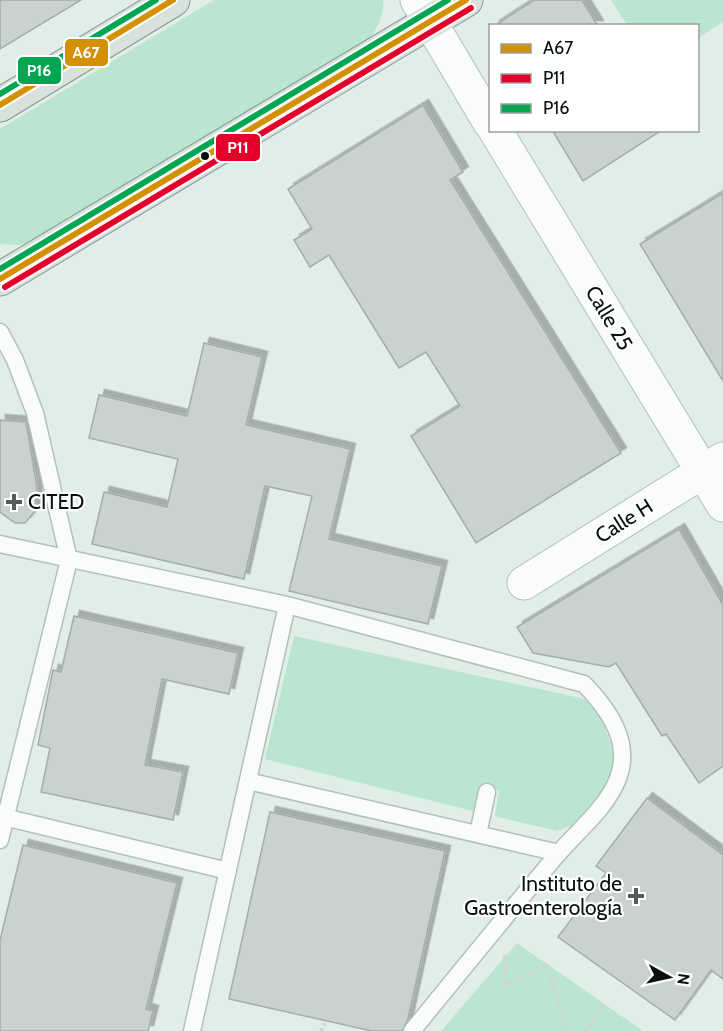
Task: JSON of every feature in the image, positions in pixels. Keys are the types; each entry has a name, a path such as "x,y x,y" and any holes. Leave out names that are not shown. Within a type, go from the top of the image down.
{"main road":[{"path":"0,105 173,0"},
{"path":"1,277 423,11 466,0"}],"street":[{"path":"423,11 489,121"},
{"name":"Calle 25","path":"496,132 713,465 723,505"},
{"name":"Calle H","path":"524,583 713,465"}],"lane":[{"path":"0,332 15,360 35,413 69,560 3,817 0,840"},
{"path":"0,544 287,605 584,684 606,707 622,744 617,780 591,820 559,853 412,1031"},
{"path":"192,1031 287,605"},
{"path":"248,781 559,853"},
{"path":"478,834 487,792"},
{"path":"3,817 228,871"}],"path":[{"path":"506,918 505,985 547,964 566,1031"},
{"path":"584,1031 606,1005"},
{"path":"321,1031 326,1021"}],"green space":[{"path":"214,0 383,0 383,10 371,38 38,240 19,245 0,244 0,129"},
{"path":"611,0 723,0 723,22 699,37 699,24 626,24"},
{"path":"294,636 585,699 601,716 614,754 613,769 606,793 576,824 557,831 495,816 499,790 479,786 473,811 265,759"},
{"path":"517,943 643,1031 441,1031"}],"building":[{"path":"0,0 81,0 0,49"},
{"path":"534,0 582,0 597,24 497,24"},
{"path":"423,105 463,172 450,180 621,453 476,543 411,436 460,406 426,352 399,368 329,255 310,267 294,240 312,229 288,189"},
{"path":"553,132 659,132 583,181"},
{"path":"723,193 723,381 640,244"},
{"path":"204,343 262,357 246,425 350,449 329,539 442,566 428,624 289,591 312,496 265,486 244,579 92,544 104,492 167,507 178,459 89,438 99,395 187,416"},
{"path":"0,420 26,422 37,488 35,511 25,523 15,523 0,512"},
{"path":"679,529 723,605 723,766 699,783 666,734 662,736 616,663 609,667 533,653 517,627"},
{"path":"74,616 238,653 229,694 162,679 145,765 183,772 173,820 41,792 50,748 38,745 53,670 61,672"},
{"name":"Instituto de Gastroenterología","path":"647,798 723,855 723,979 711,970 675,1020 558,937 606,873 596,866"},
{"path":"270,812 445,851 408,1019 402,1031 372,1031 229,999"},
{"path":"23,845 177,883 146,1009 153,1011 148,1031 0,1031 0,940"}],"transit line":[{"name":"P16","path":"0,94 156,0"},
{"name":"A67","path":"0,105 173,0"},
{"name":"P16","path":"0,269 448,0"},
{"name":"A67","path":"0,279 466,0"},
{"name":"P11","path":"5,287 471,8"}],"place":[{"name":"CITED","path":"14,502"},
{"name":"Instituto de Gastroenterología","path":"636,896"}]}
